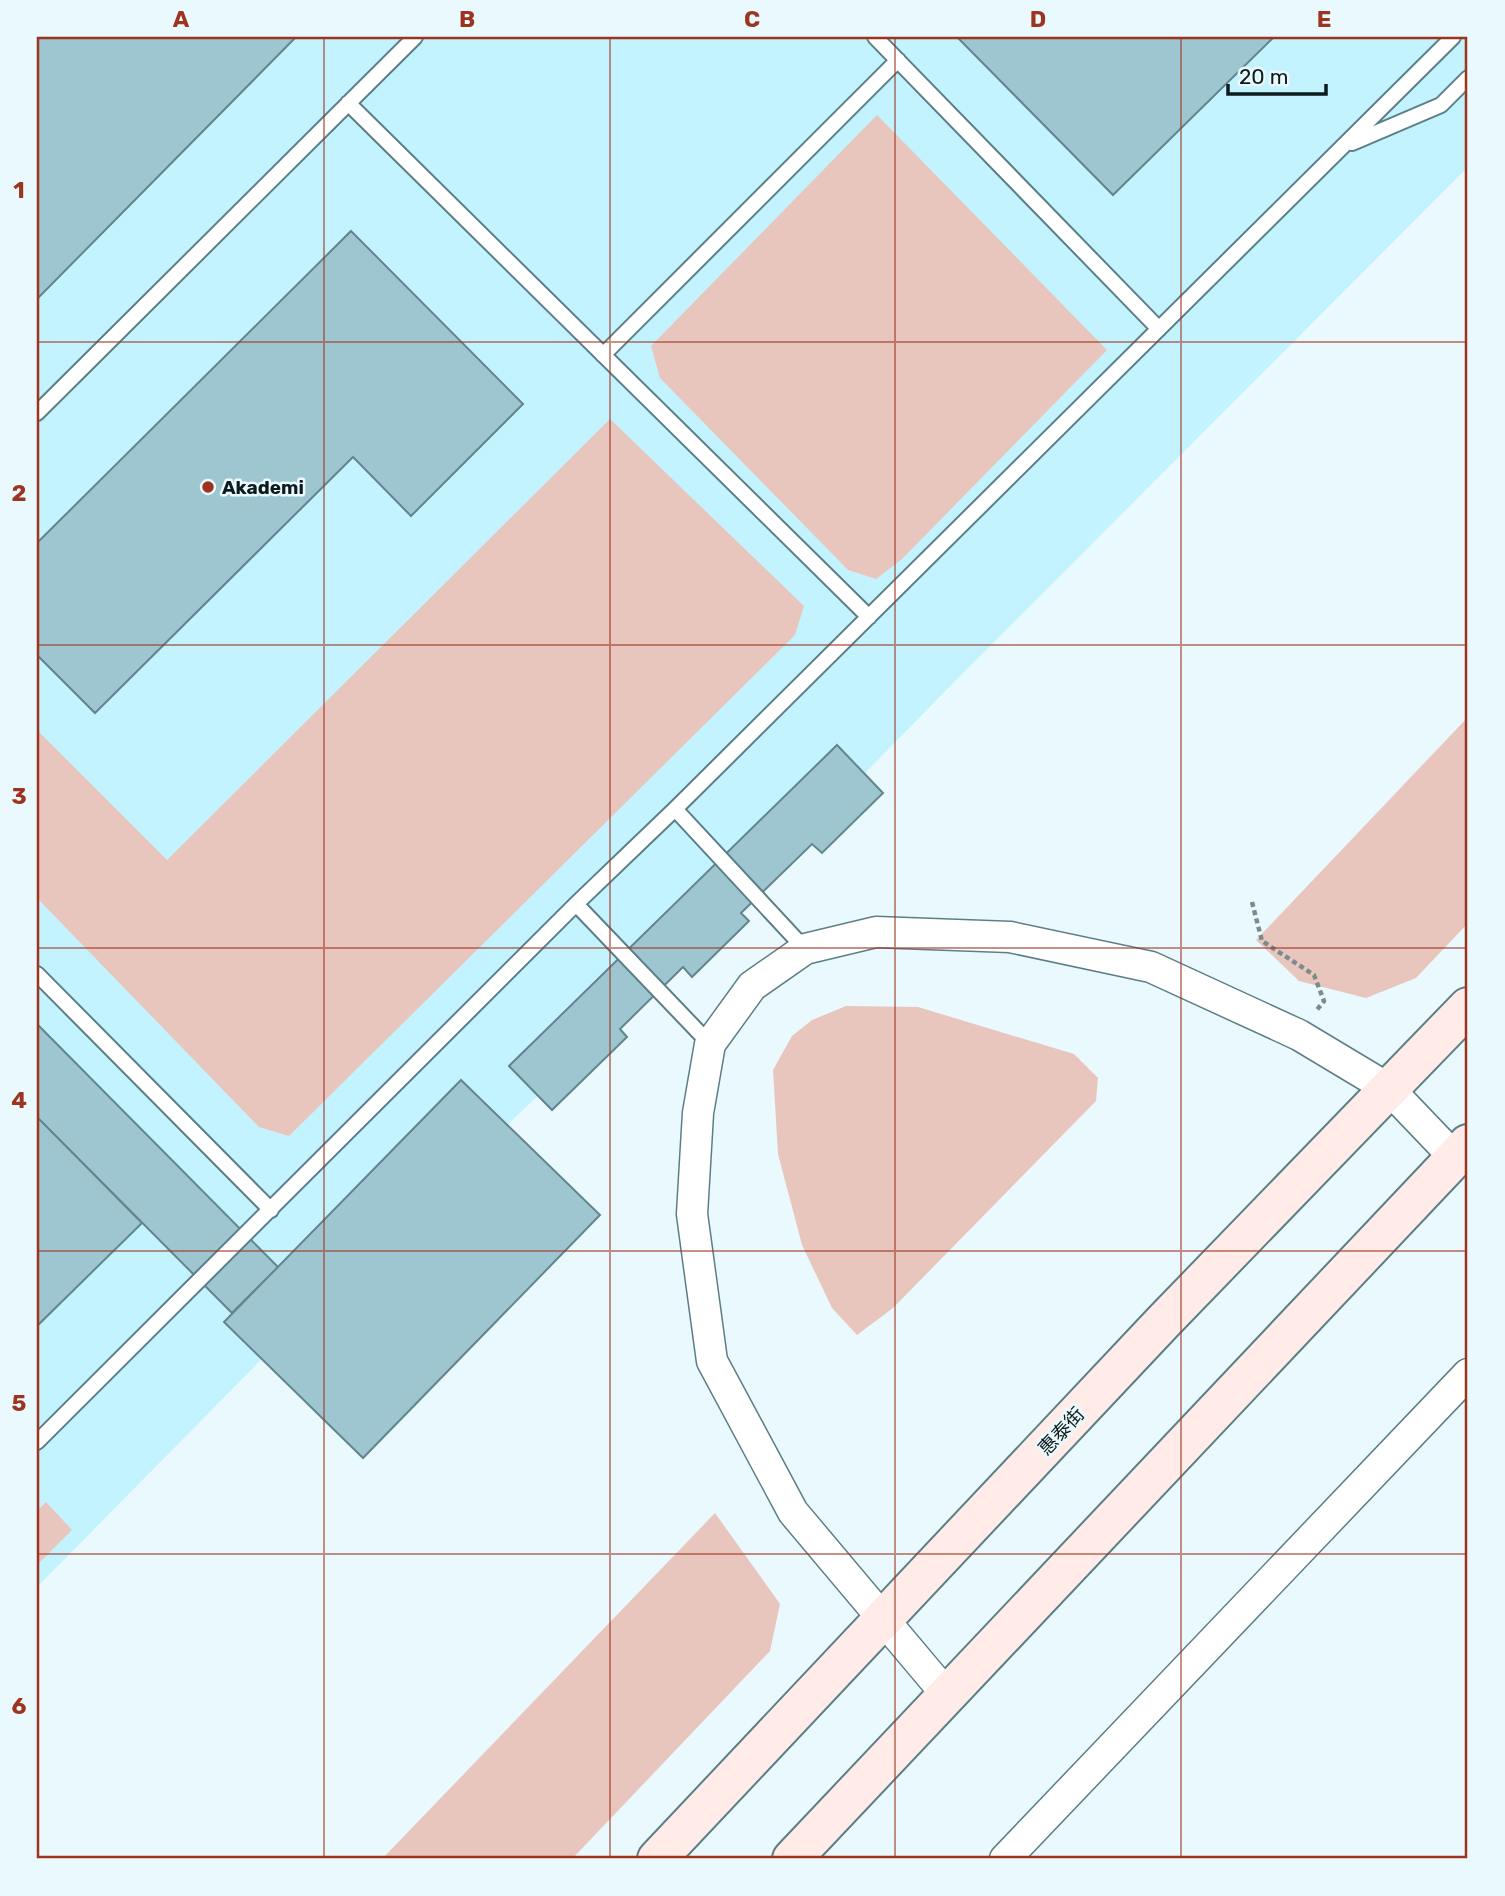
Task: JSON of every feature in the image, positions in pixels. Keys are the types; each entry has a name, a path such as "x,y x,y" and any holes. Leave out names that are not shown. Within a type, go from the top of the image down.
{"main road":[{"name":"惠泰街","path":"657,1859 1163,1322 1468,1007"},
{"path":"792,1859 1462,1151"}],"street":[{"path":"947,1695 793,1512 712,1361 692,1214 698,1112 710,1044 752,986 805,949 876,932 1010,937 1151,967 1299,1035 1389,1089 1462,1151"},
{"path":"1004,1859 1468,1374"}],"lane":[{"path":"37,413 415,37"},
{"path":"875,37 1160,329"},
{"path":"37,1442 576,904 1453,37"},
{"path":"603,355 898,61"},
{"path":"1344,146 1441,105 1468,78"},
{"path":"348,103 869,617"},
{"path":"675,809 805,949"},
{"path":"576,904 710,1044"},
{"path":"37,974 271,1210"}],"path":[{"path":"1252,902 1262,941 1314,975 1324,1001 1299,1035"}],"shaded area":[{"path":"37,37 1468,37 1468,167 702,939 262,1359 37,1587"},
{"path":"877,115 1107,350 902,559 876,579 848,570 660,378 651,346"},
{"path":"610,419 804,606 795,635 289,1136 259,1127 37,898 37,730 167,860"},
{"path":"1468,717 1468,923 1416,978 1366,998 1299,981 1256,940"},
{"path":"846,1006 918,1007 1074,1054 1098,1078 1096,1101 893,1308 857,1335 832,1308 802,1245 778,1154 773,1070 792,1036 812,1020"},
{"path":"46,1502 72,1530 37,1565 37,1511"},
{"path":"715,1513 780,1604 770,1651 572,1859 382,1859"}],"building":[{"path":"37,37 296,37 37,299"},
{"path":"957,37 1274,37 1113,195"},
{"name":"Akademi","path":"351,231 523,404 411,516 353,457 95,713 37,655 37,543"},
{"path":"837,745 883,793 822,853 812,844 741,913 749,921 692,977 683,967 620,1029 627,1037 552,1110 509,1066"},
{"path":"37,1024 278,1267 232,1313 37,1117"},
{"path":"461,1080 600,1215 363,1458 224,1322"},
{"path":"37,1117 142,1223 37,1326"}],"place":[{"name":"Akademi","path":"208,487"}]}
